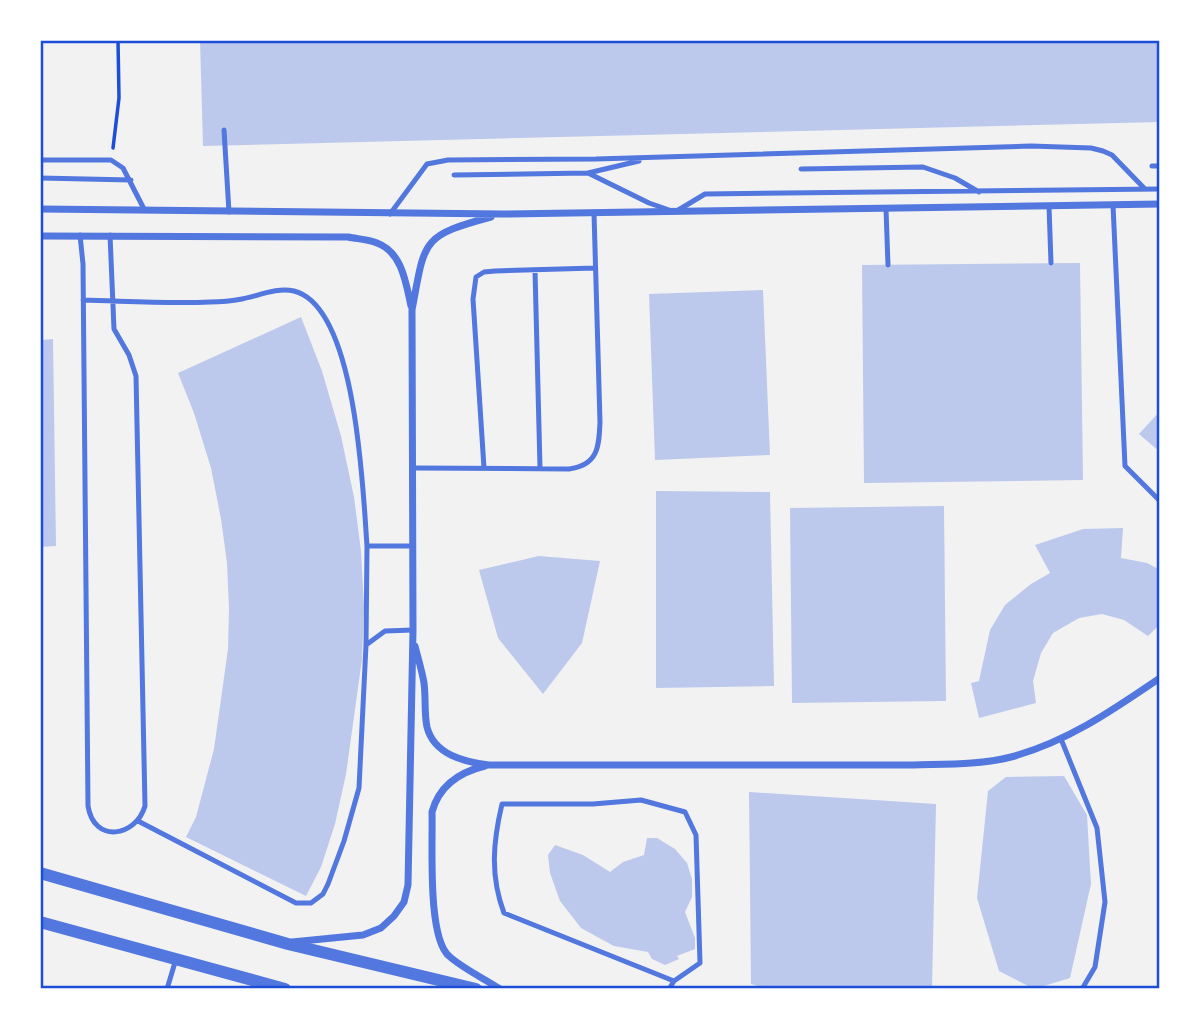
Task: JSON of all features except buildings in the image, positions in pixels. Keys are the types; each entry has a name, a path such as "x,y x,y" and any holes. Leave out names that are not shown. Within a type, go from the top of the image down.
{"street":[{"path":"40,209 502,214 1160,204"},
{"path":"288,944 299,940 363,935 381,928 404,902 410,870 413,633 412,310 422,257 434,239 456,227 502,214"},
{"path":"40,236 348,237 377,243 390,251 402,269 412,310"},
{"path":"413,633 424,683 430,736 438,747 452,756 489,765 913,765 976,762 1011,757 1061,739 1100,719 1160,678"},
{"path":"489,765 471,769 455,778 435,800 432,812 435,922 439,942 448,956 500,989"},
{"path":"40,873 288,944 475,989"},
{"path":"40,922 285,989"}],"lane":[{"path":"225,130 229,212"},
{"path":"390,214 417,175 427,164 437,161 653,158 1031,146 1091,148 1112,155 1144,188"},
{"path":"454,175 588,173 653,158"},
{"path":"40,160 111,160 123,168 144,209"},
{"path":"1152,166 1160,166"},
{"path":"802,169 923,167 955,178 979,192"},
{"path":"588,173 649,203 675,212 705,194 1160,188"},
{"path":"40,178 131,180"},
{"path":"1114,205 1125,466 1160,501"},
{"path":"1049,206 1051,263"},
{"path":"886,209 888,265"},
{"path":"413,468 582,467 598,448 600,422 594,213"},
{"path":"80,235 88,806 94,825 102,831 124,830 138,821 145,806 136,376 129,355 114,329 110,235"},
{"path":"484,468 473,299 476,277 484,272 595,268"},
{"path":"535,270 540,468"},
{"path":"83,300 211,302 240,300 286,290 309,298 318,306 331,330 350,386 359,446 367,546 366,645 359,788 344,841 323,894 311,903 296,903 138,821"},
{"path":"367,546 413,546"},
{"path":"366,645 385,631 413,633"},
{"path":"1061,739 1097,828 1105,902 1095,967 1082,989"},
{"path":"669,989 674,981 700,962 696,835 685,812 641,800 593,804 502,804 494,836 496,892 504,913 674,981"},
{"path":"167,989 176,959"}],"path":[{"path":"111,160 119,98 117,40"}]}
